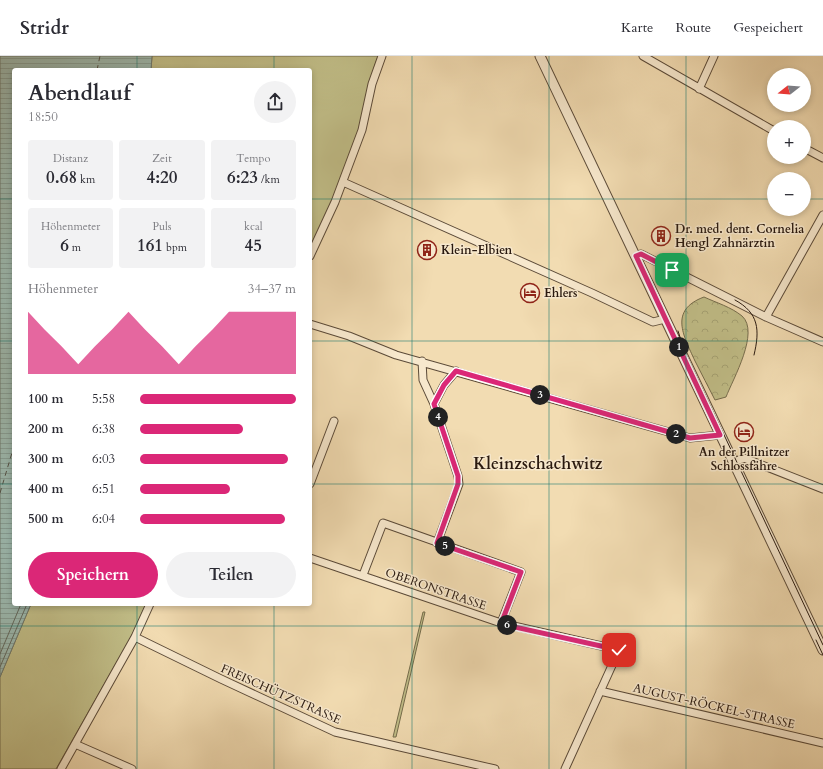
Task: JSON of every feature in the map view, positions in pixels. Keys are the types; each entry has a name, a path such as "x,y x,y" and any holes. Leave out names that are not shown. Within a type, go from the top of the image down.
{"street":[{"path":"312,252 343,182 362,130 372,84 382,56"},
{"path":"540,56 630,246 638,255 665,319 823,650"},
{"path":"642,56 767,127"},
{"path":"699,89 714,56"},
{"path":"811,152 823,158"},
{"path":"343,182 592,293 654,323 665,319"},
{"path":"766,317 823,215"},
{"path":"638,255 766,317 823,342"},
{"path":"312,325 349,336 396,355 422,361 690,438 720,435"},
{"path":"422,361 423,380 434,404 458,476 458,484 437,543"},
{"path":"434,404 444,385 456,371"},
{"path":"312,479 334,421"},
{"path":"734,462 744,458 823,489"},
{"path":"363,575 383,523 521,572 501,624"},
{"name":"OBERONSTRASSE","path":"312,559 363,575 501,624 619,650 600,691"},
{"path":"61,769 135,637 149,606"},
{"name":"FREISCHÜTZSTRASSE","path":"135,637 221,680 330,730 495,769"},
{"path":"565,769 600,691"},
{"name":"AUGUST-RÖCKEL-STRASSE","path":"600,691 823,744"},
{"path":"75,744 132,769"}],"green space":[{"path":"152,56 378,56 354,145 343,175 312,245 312,68 151,68"},
{"path":"704,297 738,313 747,323 747,344 739,368 726,397 715,400 686,342 682,324 686,309 693,302"},
{"path":"30,606 145,606 131,637 56,769 0,769 0,677"},
{"path":"423,612 425,612 396,737 393,737"}],"water":[{"path":"0,56 152,56 151,68 12,68 12,606 30,606 0,677"}],"ferry route":[{"path":"97,68 100,56"},
{"path":"0,493 12,453"}],"tram line":[{"path":"735,300 749,311 756,323 757,338 754,355"},
{"path":"678,331 685,352 823,645"},
{"path":"816,640 823,655"}],"place":[{"name":"Dr. med. dent. Cornelia Hengl Zahnärztin","path":"661,236"},
{"name":"Klein-Elbien","path":"427,250"},
{"name":"Ehlers","path":"530,293"},
{"name":"An der Pillnitzer Schlossfähre","path":"744,432"}],"district":[{"name":"Kleinzschachwitz","path":"538,464"}],"route":[{"path":"619,650 593,643 501,624 521,572 437,543 458,484 458,476 434,404 444,385 456,371 690,438 720,435 636,256 641,254 672,270"}]}
